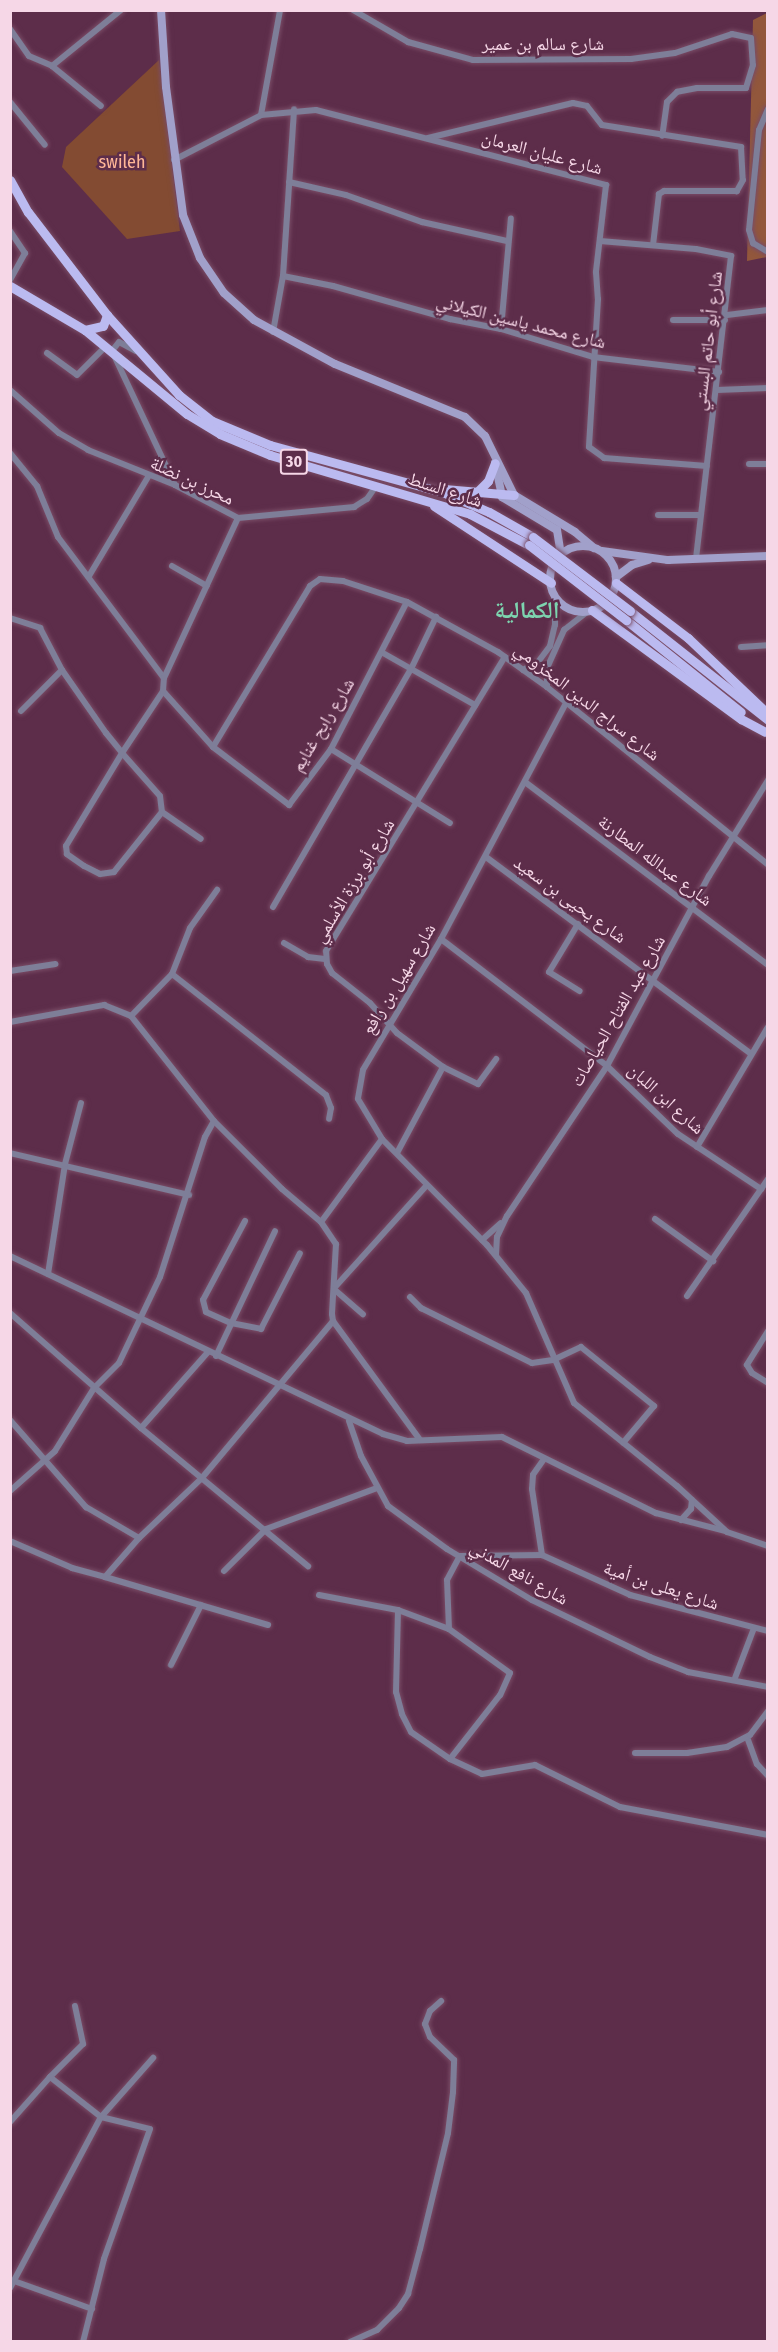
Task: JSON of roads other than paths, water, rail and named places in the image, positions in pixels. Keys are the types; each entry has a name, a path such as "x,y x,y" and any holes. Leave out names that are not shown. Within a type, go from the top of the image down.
{"main road":[{"name":"30","path":"10,180 28,212 107,315"},
{"name":"30","path":"10,286 86,330"},
{"path":"86,330 103,326 107,315"},
{"name":"شارع السلط","path":"107,315 179,394 222,426 281,449 421,485 489,512 531,541 768,720"},
{"name":"شارع السلط","path":"86,330 187,414 220,434 270,455 470,514 531,541"},
{"path":"476,493 488,480 495,460"},
{"path":"421,485 502,497 514,495"},
{"path":"422,499 551,583"},
{"path":"616,580 688,638 768,714"},
{"path":"590,611 724,708 766,733"},
{"name":"شارع السلط","path":"628,615 766,733"}],"street":[{"path":"52,66 121,10"},
{"path":"161,10 173,160 183,215 200,258 224,293 273,332 362,378 465,417 485,436 514,495 575,532 596,549 612,564 616,580"},
{"path":"261,115 280,10"},
{"name":"شارع سالم بن عمير","path":"353,10 376,27 420,47 463,59 509,62 649,58 740,33 754,43 746,88 697,88 677,92 667,102 662,136"},
{"path":"10,29 29,56 52,66 101,106"},
{"path":"10,102 45,145"},
{"path":"426,138 573,103 586,106 602,125 662,136 737,145 742,151 743,180 736,192 664,191 659,194 653,245"},
{"path":"273,332 283,276 294,109"},
{"name":"شارع عليان العرمان","path":"173,160 261,115 294,109 339,113 606,185 593,357 591,451 604,458 707,466"},
{"path":"768,109 759,130 749,230 753,243 768,252"},
{"path":"289,182 357,199 422,222 507,241"},
{"path":"501,328 507,241 511,218"},
{"path":"10,231 25,253 10,279"},
{"name":"شارع أبو حاتم البستي","path":"600,241 729,254 731,270 726,317 699,515 696,559"},
{"name":"شارع محمد ياسين الكيلاني","path":"283,276 333,286 450,320 501,328 593,357 719,372"},
{"path":"674,320 726,317 768,310"},
{"path":"47,353 77,375 119,342 139,352"},
{"path":"109,349 175,485"},
{"path":"717,390 768,388"},
{"name":"محرز بن نضلة","path":"10,390 59,432 148,477 175,485 238,518 354,507 367,499 376,486"},
{"path":"10,453 37,486 58,537 164,678"},
{"path":"495,460 502,497 557,530 561,555"},
{"path":"749,464 768,464"},
{"path":"89,576 148,477"},
{"path":"658,515 699,515"},
{"path":"10,618 40,628 62,670 122,753 160,796 162,812 114,872 100,874 67,854 70,839 122,753 163,691 164,678 238,518"},
{"path":"547,687 547,668 555,625 555,595 551,583 555,563 561,555 576,547 652,558 768,556"},
{"path":"523,670 538,662 552,647 566,626 608,600 616,580 632,565 652,558"},
{"path":"172,566 207,586"},
{"name":"شارع سراج الدين المخزومي","path":"213,747 315,582 325,578 343,581 407,602 505,657 547,687 768,866"},
{"path":"555,595 566,606 590,611"},
{"name":"شارع رابح غنايم","path":"163,691 213,747 289,805 331,749 383,653 407,602"},
{"path":"273,908 354,762 411,669 436,617"},
{"path":"741,647 768,645"},
{"path":"383,653 475,705"},
{"name":"شارع أبو برزة الأسلمي","path":"496,1059 478,1084 443,1067 389,1024 332,973 325,959 326,951 419,802 505,657"},
{"path":"21,711 62,670"},
{"name":"شارع سهيل بن رافع","path":"484,1243 382,1139 365,1116 357,1091 360,1074 441,939 566,703"},
{"path":"331,749 450,823"},
{"name":"شارع عبد الفتاح الحياصات","path":"496,1256 497,1237 507,1216 607,1066 692,908 732,837 768,780"},
{"name":"شارع عبدالله المطارنة","path":"525,782 768,965"},
{"path":"162,812 201,839"},
{"name":"شارع يحيى بن سعيد","path":"486,857 751,1054"},
{"path":"131,1016 172,974 190,928 217,890"},
{"path":"578,924 549,972 579,991"},
{"name":"شارع ابن اللبان","path":"441,939 607,1066 652,1112 697,1147 762,1189"},
{"path":"285,943 308,957 325,959"},
{"path":"10,970 55,964"},
{"path":"172,974 326,1095 332,1108 329,1119"},
{"path":"10,1022 104,1005 131,1016 214,1121 282,1189 321,1222 336,1244 333,1321 201,1479 139,1538 105,1577"},
{"path":"697,1147 768,1027"},
{"path":"397,1153 443,1067"},
{"path":"48,1274 64,1164 81,1103"},
{"path":"10,1491 46,1460 94,1388 119,1363 160,1277 189,1195 205,1137 214,1121"},
{"path":"321,1222 382,1139"},
{"path":"10,1153 189,1195"},
{"path":"687,1296 768,1179"},
{"path":"336,1288 427,1185"},
{"path":"507,1216 484,1243 534,1306 553,1360 574,1403 692,1500 727,1532"},
{"path":"655,1219 713,1261"},
{"path":"245,1221 202,1304 206,1311 231,1323 261,1329 300,1253"},
{"path":"216,1356 275,1231"},
{"path":"10,1256 349,1421 399,1440 502,1437 638,1506 768,1546"},
{"path":"336,1288 363,1314"},
{"path":"410,1298 421,1308 532,1363 553,1360 579,1347 652,1403 653,1411 623,1443"},
{"path":"10,1313 201,1479 266,1529 308,1566"},
{"path":"333,1321 420,1440"},
{"path":"768,1331 747,1365 752,1373 768,1383"},
{"path":"141,1428 208,1352"},
{"path":"10,1420 86,1507 139,1538"},
{"name":"شارع نافع المدني","path":"349,1421 377,1488 400,1518 532,1600 650,1657 688,1672 735,1678 768,1687"},
{"path":"449,1629 447,1580 460,1556 542,1555 532,1489 533,1475 544,1459"},
{"path":"224,1571 266,1529 377,1488"},
{"path":"681,1520 691,1509 692,1500"},
{"path":"10,1541 79,1570 268,1624"},
{"name":"شارع يعلى بن أمية","path":"542,1555 630,1595 768,1631"},
{"path":"319,1595 398,1610 449,1629 510,1675 500,1695 450,1759"},
{"path":"171,1665 201,1605"},
{"path":"398,1610 396,1692 402,1714 411,1732 450,1759 482,1774 535,1765 620,1807 768,1834"},
{"path":"735,1678 754,1628"},
{"path":"635,1753 687,1753 727,1747 747,1737 768,1711"},
{"path":"747,1737 757,1764 768,1776"},
{"path":"350,2342 377,2330 399,2308 408,2294 448,2133 453,2092 454,2060 430,2037 424,2024 430,2011 441,2001"},
{"path":"10,2122 84,2041 75,2006"},
{"path":"10,2288 101,2117 153,2058"},
{"path":"50,2078 101,2117 151,2132 117,2220 83,2342"},
{"path":"14,2281 92,2309"}],"district":[{"name":"الكمالية","path":"527,611"}],"park label":[{"name":"swileh","path":"122,162"}]}
